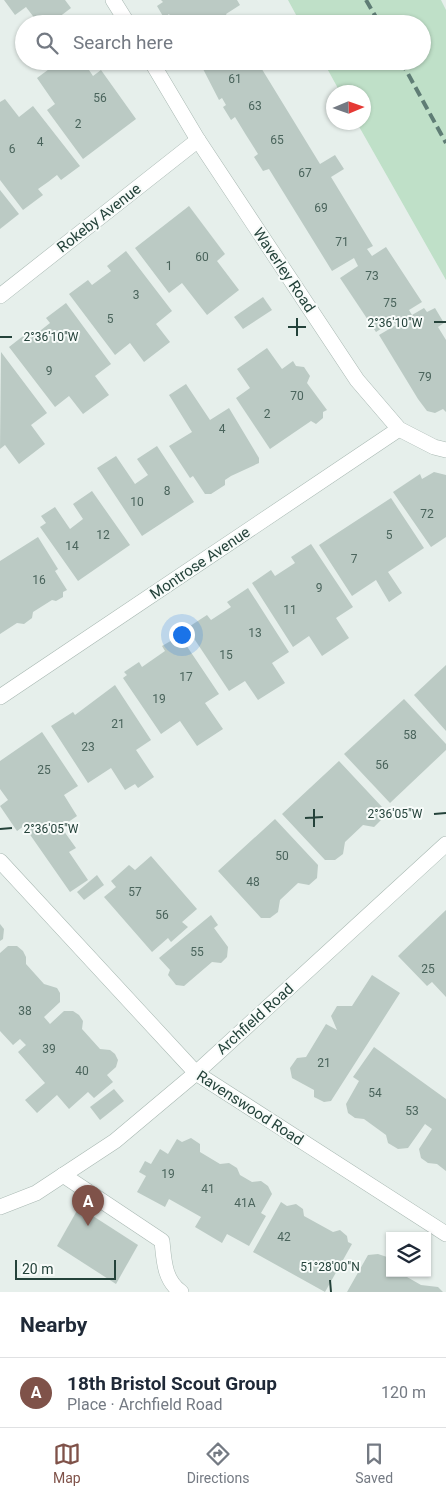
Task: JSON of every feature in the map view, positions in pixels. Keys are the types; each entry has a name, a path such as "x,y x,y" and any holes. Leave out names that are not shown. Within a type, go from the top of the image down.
{"street":[{"path":"113,0 122,15"},
{"name":"Waverley Road","path":"155,70 198,140 357,380 399,429 434,447 446,450"},
{"name":"Rokeby Avenue","path":"0,296 198,140"},
{"name":"Montrose Avenue","path":"0,697 399,429"},
{"name":"Archfield Road","path":"0,1207 36,1193 115,1141 196,1074 446,844"},
{"name":"Ravenswood Road","path":"0,861 196,1074 446,1234"},
{"path":"63,1175 162,1241 164,1267 172,1286 181,1292"}],"green space":[{"path":"288,0 441,0 446,10 446,280 361,130 371,130 371,85 336,85 328,70 431,70 431,15 296,15"}],"building":[{"path":"4,0 65,0 71,8 62,15 32,15 26,7 15,15"},
{"path":"161,0 237,0 240,5 226,15 162,15 157,6 163,2"},
{"path":"48,70 89,70 93,76 101,70 136,119 83,159 47,110 55,104 37,78"},
{"path":"204,70 262,70 320,164 335,155 344,169 331,177 373,246 367,249 372,256 386,247 422,302 409,310 412,315 424,308 427,312 435,308 444,323 438,327 446,340 446,412 443,409 435,413 427,411 379,335 396,325 393,321 376,332 340,278 358,266 354,258 332,271 269,169 263,171 254,157 258,154 235,117 231,120 223,107 226,105 222,98 219,100"},
{"path":"5,99 19,117 33,106 80,166 61,180 57,175 38,189 43,195 23,210 0,180 0,102"},
{"path":"0,190 19,214 0,229"},
{"path":"189,206 225,254 217,261 239,290 207,315 182,283 169,293 135,248"},
{"path":"126,251 172,311 156,324 170,342 144,362 130,343 115,355 69,294 88,280 92,285 111,271 107,266"},
{"path":"263,297 272,310 243,329 234,317"},
{"path":"66,303 111,364 95,376 109,395 83,414 69,396 55,407 9,347 27,333 31,338 50,323 46,318"},
{"path":"267,348 282,369 293,361 296,366 304,367 310,376 307,383 327,410 323,412 323,418 316,424 311,421 270,449 236,398 250,388 237,369"},
{"path":"1,352 47,413 31,425 45,444 19,464 5,445 0,449"},
{"path":"186,384 210,420 229,408 259,458 259,463 231,476 225,480 225,485 211,494 205,494 193,476 190,478 169,446 192,432 169,395"},
{"path":"157,446 194,502 142,536 97,468 116,456 135,484 148,475 137,459"},
{"path":"434,472 446,475 446,537 431,547 393,492 420,474 422,479"},
{"path":"92,491 130,545 78,581 40,527 46,523 41,516 55,507 70,529 83,519 73,504"},
{"path":"391,498 424,548 388,572 402,593 389,602 376,580 352,596 319,545"},
{"path":"38,537 58,569 55,571 67,590 63,592 63,597 56,601 52,600 33,612 32,618 24,624 17,623 0,634 0,561"},
{"path":"311,544 353,607 336,618 349,638 322,656 309,636 293,647 252,583 271,570 275,576 295,563 291,557"},
{"path":"248,588 289,652 272,663 285,683 258,700 245,681 229,691 187,628 207,615 211,620 231,607 227,602"},
{"path":"174,639 176,643 182,639 219,694 205,703 223,729 197,746 180,721 161,734 123,678 127,675 124,672 139,662 142,667 165,651 162,646"},
{"path":"446,665 446,731 414,695"},
{"path":"115,685 151,740 136,750 154,777 138,788 135,784 125,790 111,768 88,783 51,726 73,712 75,715"},
{"path":"404,699 446,744 446,750 390,803 344,754"},
{"path":"42,732 78,786 64,795 77,816 61,827 76,848 69,852 88,880 70,892 24,826 17,831 0,806 8,800 0,789 0,761"},
{"path":"339,761 382,807 381,820 374,827 363,825 345,842 343,854 335,860 325,860 282,814"},
{"path":"275,819 318,865 317,878 309,885 298,883 280,900 278,912 270,918 261,918 218,871"},
{"path":"151,856 197,909 182,922 188,927 171,942 168,938 152,952 104,897 116,887 111,881 129,865 135,870"},
{"path":"97,875 104,885 84,900 77,892"},
{"path":"446,910 446,997 432,982 427,986 398,956"},
{"path":"211,915 218,925 214,928 228,947 227,957 221,963 212,962 184,986 176,985 168,975 170,970 159,958"},
{"path":"0,924 4,929 3,939 0,941"},
{"path":"8,946 17,946 23,951 26,957 26,964 44,984 57,988 60,993 60,1002 44,1017 50,1024 64,1011 73,1011 83,1021 82,1029 100,1049 110,1050 115,1054 118,1060 116,1067 107,1075 113,1082 94,1098 88,1092 69,1109 57,1095 37,1113 25,1100 45,1083 18,1052 26,1045 20,1039 13,1045 0,1031 0,953"},
{"path":"372,975 400,993 331,1101 324,1102 314,1097 314,1090 292,1078 290,1068 297,1058 306,1057 326,1024 337,1030 331,1016 337,1006 352,1006"},
{"path":"374,1047 446,1099 446,1171 437,1164 428,1163 421,1158 419,1149 432,1129 425,1124 408,1148 398,1149 388,1143 386,1135 364,1119 355,1118 348,1113 346,1104 359,1081 353,1077"},
{"path":"114,1089 124,1101 100,1120 90,1107"},
{"path":"191,1138 200,1144 200,1152 220,1164 229,1163 237,1168 240,1175 252,1182 261,1181 268,1186 272,1194 261,1213 266,1216 249,1246 227,1234 222,1243 195,1227 201,1217 169,1199 165,1207 137,1192 146,1176 139,1172 145,1161 151,1164 160,1149 168,1154 177,1139 182,1142"},
{"path":"281,1202 287,1206 296,1204 303,1209 304,1216 333,1232 340,1230 347,1236 348,1242 352,1244 325,1292 253,1252"},
{"path":"79,1207 138,1245 116,1284 57,1246"},
{"path":"378,1254 386,1257 386,1277 407,1277 421,1285 438,1287 443,1292 347,1292 368,1255"}],"railway":[{"path":"366,0 375,15"},
{"path":"406,70 446,143"}],"place":[{"name":"18th Bristol Scout Group","path":"88,1226"}]}
